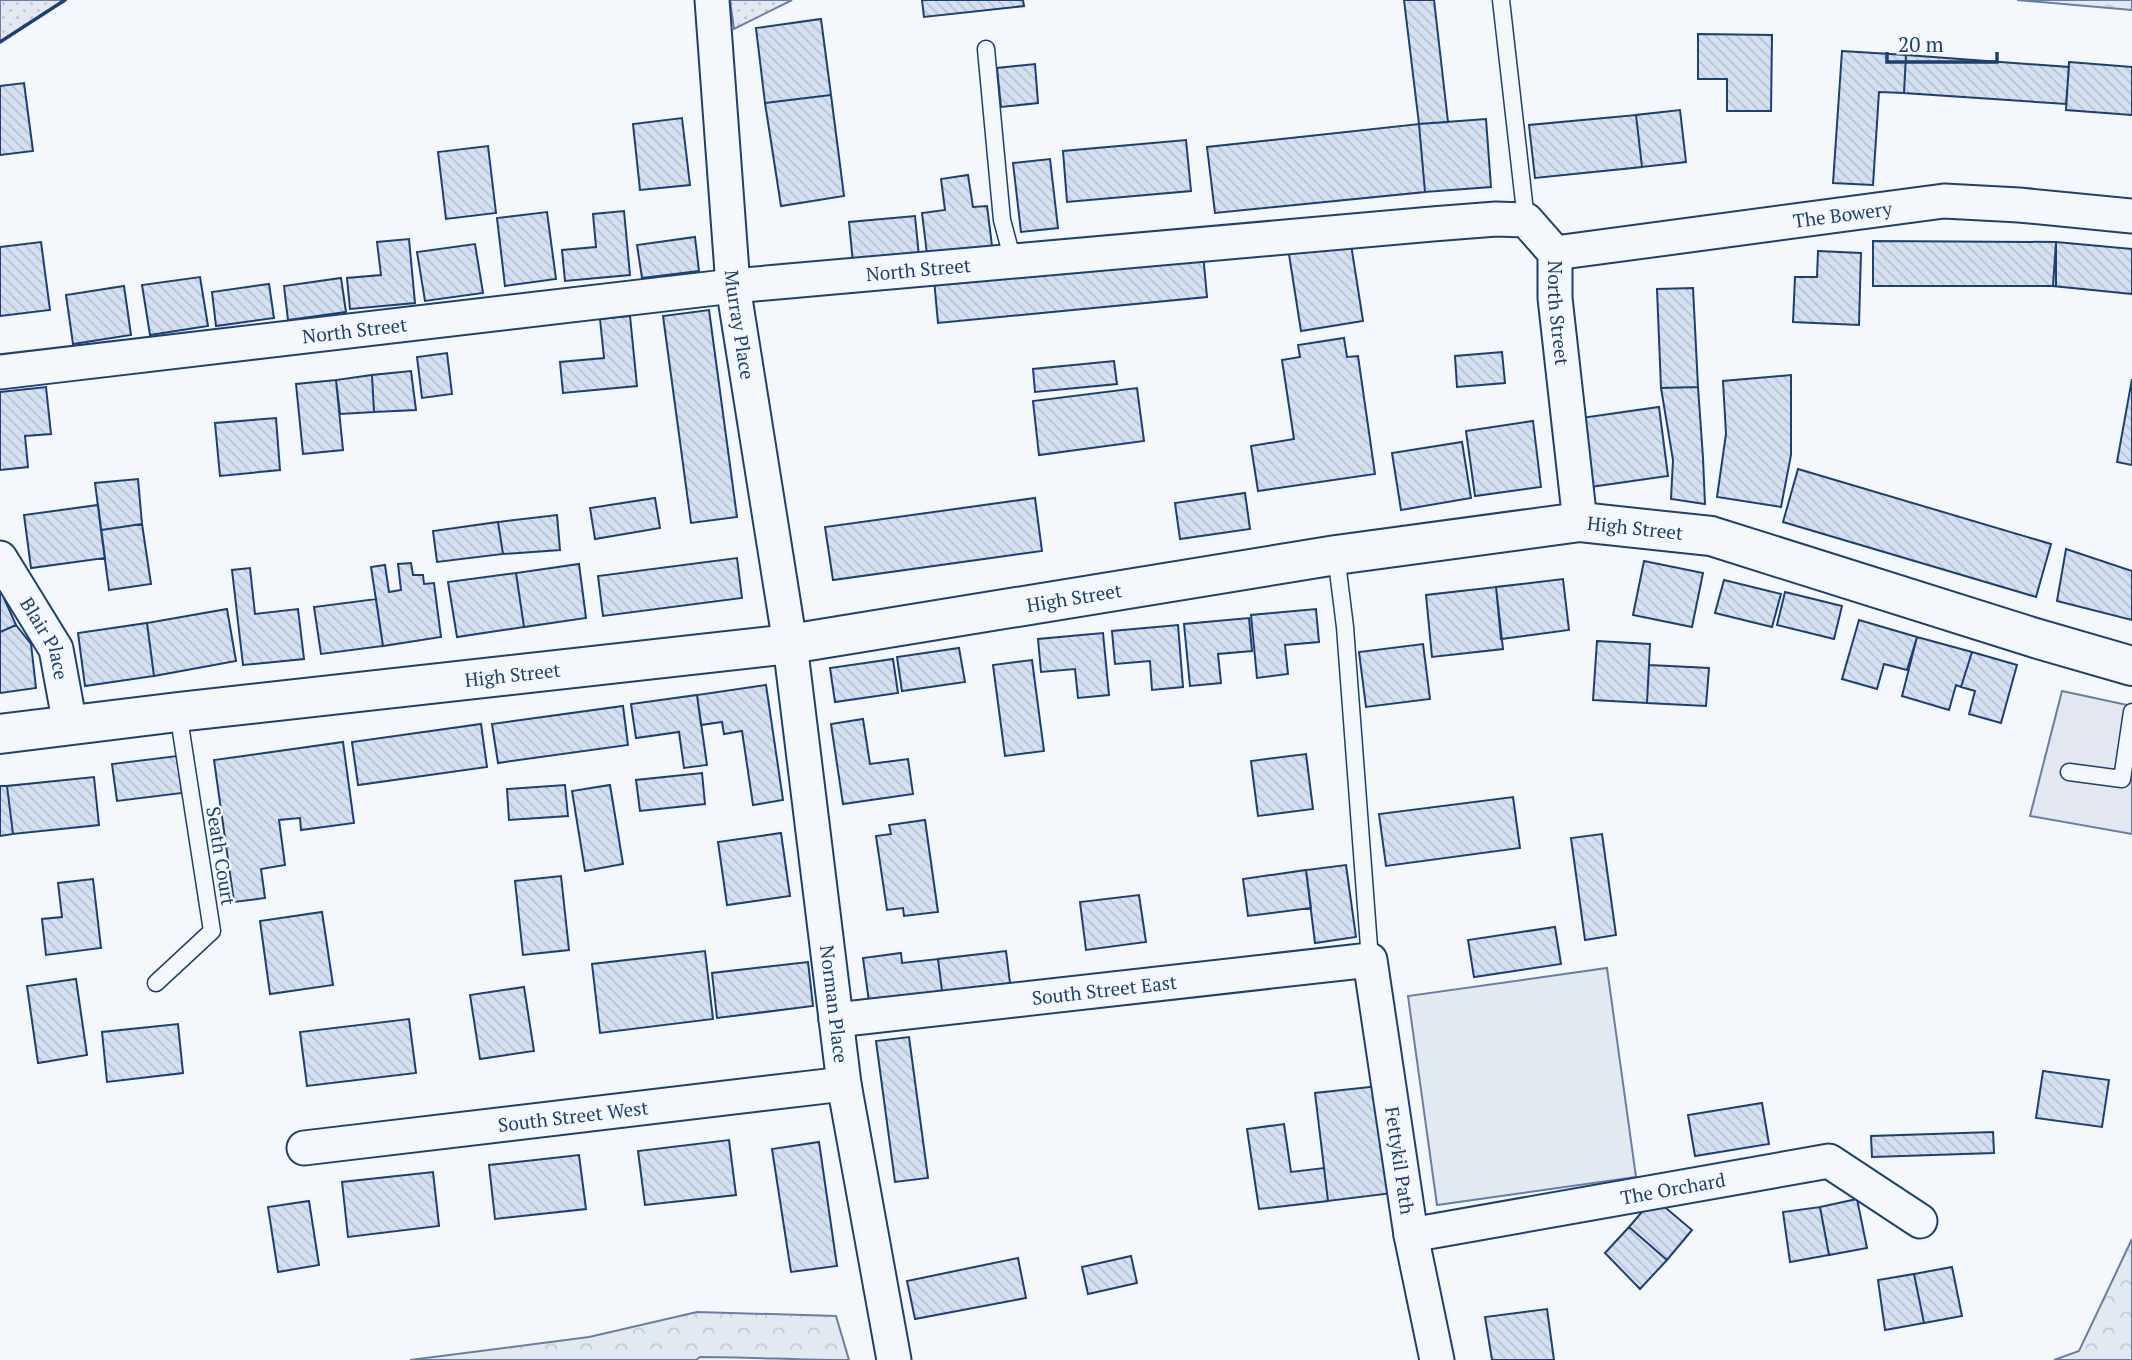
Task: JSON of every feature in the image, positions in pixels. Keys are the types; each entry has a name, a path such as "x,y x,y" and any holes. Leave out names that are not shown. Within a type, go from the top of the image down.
{"main road":[{"name":"High Street","path":"0,734 789,645 1336,555 1580,522 1711,536 2132,666"}],"street":[{"name":"Murray Place","path":"712,0 733,286 789,645"},
{"name":"The Bowery","path":"1555,253 1944,201 2132,216"},
{"name":"North Street","path":"0,372 733,286 1496,219 1526,220 1555,253 1555,299 1580,522"},
{"name":"Blair Place","path":"0,558 55,649 70,725"},
{"name":"Norman Place","path":"789,645 844,1084 894,1360"},
{"name":"South Street East","path":"836,1020 1370,960"},
{"name":"Fettykil Path","path":"1370,960 1411,1235 1437,1360"},
{"name":"South Street West","path":"304,1148 844,1084"},
{"name":"The Orchard","path":"1411,1235 1829,1161 1920,1221"}],"lane":[{"path":"1501,0 1526,220"},
{"path":"986,49 1002,220 1013,261"},
{"path":"1336,555 1345,628 1370,960"},
{"name":"Seath Court","path":"156,983 212,931 178,712"},
{"path":"2069,772 2122,779 2132,712"}],"green space":[{"path":"0,0 65,0 0,42"},
{"path":"730,0 792,0 734,29"},
{"path":"2017,0 2132,0 2132,10"},
{"path":"1607,968 1636,1177 1437,1205 1408,996"},
{"path":"2132,1239 2132,1360 2054,1360 2079,1351"},
{"path":"697,1312 836,1316 849,1360 700,1357 696,1360 410,1360 589,1337"}],"shaded area":[{"path":"2062,691 2132,706 2132,834 2030,816"}],"building":[{"path":"922,0 1023,0 1024,6 924,17"},
{"path":"1404,0 1434,0 1448,122 1419,124"},
{"path":"821,19 831,95 765,103 756,28"},
{"path":"1698,34 1772,35 1771,111 1727,111 1727,79 1698,79"},
{"path":"1842,51 1906,55 1904,93 1879,92 1873,185 1833,183"},
{"path":"1906,55 2069,67 2066,104 1904,93"},
{"path":"2069,62 2132,67 2132,115 2066,110"},
{"path":"1035,64 1038,103 1001,107 997,68"},
{"path":"24,83 33,151 0,155 0,86"},
{"path":"831,95 844,196 781,206 765,103"},
{"path":"1680,110 1686,162 1642,167 1636,115"},
{"path":"1636,115 1642,167 1535,178 1529,125"},
{"path":"682,118 690,185 640,190 633,124"},
{"path":"1486,119 1491,187 1425,192 1419,124"},
{"path":"1419,124 1425,192 1215,213 1207,147"},
{"path":"1186,140 1191,191 1067,202 1063,151"},
{"path":"488,146 496,213 446,219 438,152"},
{"path":"1050,159 1058,228 1021,232 1013,163"},
{"path":"968,175 973,207 987,206 992,246 927,254 922,213 945,210 941,179"},
{"path":"624,211 630,275 565,281 562,250 596,247 593,214"},
{"path":"547,212 556,279 505,286 497,218"},
{"path":"915,216 919,257 853,263 849,222"},
{"path":"695,237 699,271 642,278 637,245"},
{"path":"1350,238 1363,321 1301,331 1288,248"},
{"path":"409,239 415,303 350,309 347,278 381,275 377,242"},
{"path":"1873,241 2056,242 2056,286 1873,286"},
{"path":"41,242 50,310 0,316 0,247"},
{"path":"2056,242 2132,249 2132,294 2053,286"},
{"path":"475,244 483,293 425,301 417,252"},
{"path":"1818,251 1861,253 1859,325 1793,322 1795,277 1817,277"},
{"path":"1203,254 1207,297 938,323 934,279"},
{"path":"200,277 208,326 150,335 142,285"},
{"path":"341,278 346,312 288,320 284,286"},
{"path":"269,284 274,318 216,326 212,292"},
{"path":"124,286 131,335 73,344 66,295"},
{"path":"1693,288 1698,387 1661,388 1657,289"},
{"path":"709,310 737,517 691,523 663,316"},
{"path":"630,316 637,386 563,393 560,362 604,358 600,319"},
{"path":"1344,338 1347,357 1358,356 1375,474 1258,491 1251,446 1294,439 1282,360 1300,357 1298,345"},
{"path":"1502,352 1505,383 1457,387 1455,356"},
{"path":"447,353 452,394 422,398 417,357"},
{"path":"1114,361 1117,384 1035,392 1033,369"},
{"path":"411,371 416,410 374,412 372,375"},
{"path":"372,375 374,412 340,414 336,380"},
{"path":"1791,375 1791,455 1781,507 1717,497 1726,434 1723,381"},
{"path":"2132,379 2132,465 2117,462"},
{"path":"336,380 343,450 303,454 296,384"},
{"path":"46,387 51,434 25,436 28,467 0,470 0,392"},
{"path":"1698,387 1705,504 1671,499 1673,460 1661,388"},
{"path":"1137,388 1144,441 1039,455 1033,401"},
{"path":"1659,407 1668,476 1583,488 1574,419"},
{"path":"276,418 280,470 220,476 215,423"},
{"path":"1533,421 1541,487 1475,496 1466,431"},
{"path":"1462,442 1471,498 1401,510 1392,453"},
{"path":"1798,469 2051,544 2036,597 1783,522"},
{"path":"138,479 142,524 101,530 95,483"},
{"path":"1245,493 1250,529 1180,539 1175,503"},
{"path":"655,498 660,528 595,539 590,508"},
{"path":"1035,498 1042,551 833,580 825,527"},
{"path":"98,505 105,558 31,568 24,515"},
{"path":"557,515 560,550 503,554 498,522"},
{"path":"498,522 503,554 437,562 433,531"},
{"path":"142,524 151,584 109,590 101,530"},
{"path":"2066,549 2132,571 2132,620 2057,601"},
{"path":"737,558 742,598 603,616 598,576"},
{"path":"1644,561 1703,573 1692,627 1633,615"},
{"path":"411,563 413,575 423,575 424,584 434,583 441,637 383,646 371,567 385,565 389,592 401,590 398,564"},
{"path":"579,564 586,618 524,627 516,573"},
{"path":"250,568 255,614 298,609 304,659 243,665 232,570"},
{"path":"516,573 524,627 457,637 448,582"},
{"path":"1563,579 1569,630 1501,639 1496,587"},
{"path":"1724,580 1781,594 1772,627 1715,613"},
{"path":"1496,587 1503,649 1432,657 1426,595"},
{"path":"0,589 16,625 0,632"},
{"path":"1785,592 1842,606 1834,639 1777,625"},
{"path":"376,599 383,646 321,654 314,607"},
{"path":"227,609 236,661 154,676 147,623"},
{"path":"1316,609 1319,642 1285,645 1288,674 1257,678 1251,615"},
{"path":"1249,618 1252,651 1218,654 1221,683 1190,686 1184,624"},
{"path":"1859,620 1917,637 1907,670 1884,664 1877,689 1842,679"},
{"path":"147,623 154,676 85,686 78,633"},
{"path":"16,625 31,644 36,688 0,693 0,632"},
{"path":"1178,625 1183,687 1152,690 1150,661 1115,664 1112,631"},
{"path":"1103,633 1109,695 1078,698 1075,669 1041,672 1038,639"},
{"path":"1917,637 1972,652 1961,687 1956,685 1949,710 1902,696"},
{"path":"1597,641 1650,644 1647,703 1593,700"},
{"path":"1423,644 1430,699 1366,707 1359,652"},
{"path":"959,648 965,682 902,691 897,657"},
{"path":"1972,652 2017,665 2001,723 1969,714 1975,691 1961,687"},
{"path":"893,659 898,693 835,702 830,668"},
{"path":"1032,660 1044,751 1005,756 993,665"},
{"path":"1649,665 1709,668 1706,706 1647,703"},
{"path":"766,685 783,800 753,805 742,731 724,734 722,722 701,725 697,695"},
{"path":"697,695 707,765 684,768 679,732 636,738 631,704"},
{"path":"623,706 628,745 498,763 492,724"},
{"path":"863,719 870,764 908,759 913,794 843,804 831,724"},
{"path":"481,724 487,767 358,785 352,742"},
{"path":"343,742 354,823 301,830 300,818 279,820 285,865 261,869 265,898 234,902 214,760"},
{"path":"1306,754 1313,809 1258,816 1251,761"},
{"path":"177,756 182,793 117,801 112,764"},
{"path":"702,773 705,804 640,811 636,780"},
{"path":"94,777 99,825 13,834 7,786"},
{"path":"565,785 568,816 509,820 507,789"},
{"path":"610,785 623,864 585,871 572,791"},
{"path":"0,786 7,786 13,834 0,836"},
{"path":"1513,797 1520,848 1386,866 1379,814"},
{"path":"925,820 938,912 904,916 903,908 887,910 876,836 891,834 889,825"},
{"path":"781,833 790,896 727,905 718,842"},
{"path":"1602,834 1616,935 1585,940 1571,838"},
{"path":"1346,865 1356,937 1315,943 1306,870"},
{"path":"1306,870 1311,908 1248,916 1243,879"},
{"path":"561,876 569,950 523,955 515,881"},
{"path":"93,879 101,948 46,955 42,919 62,917 58,883"},
{"path":"1139,895 1146,942 1086,950 1080,902"},
{"path":"322,912 333,985 270,994 260,921"},
{"path":"1555,927 1561,964 1474,977 1468,940"},
{"path":"705,951 713,1019 600,1033 592,964"},
{"path":"1006,951 1011,991 943,999 938,959"},
{"path":"901,953 902,963 938,959 943,999 870,1009 863,958"},
{"path":"808,962 813,1006 717,1018 712,973"},
{"path":"76,979 87,1055 38,1063 27,986"},
{"path":"524,987 534,1051 480,1059 470,995"},
{"path":"409,1019 416,1073 307,1086 300,1032"},
{"path":"178,1024 183,1073 107,1082 102,1032"},
{"path":"909,1037 928,1178 895,1182 876,1041"},
{"path":"2043,1071 2109,1080 2102,1127 2036,1118"},
{"path":"1379,1086 1393,1193 1328,1201 1315,1093"},
{"path":"1762,1103 1769,1144 1695,1156 1688,1115"},
{"path":"1284,1124 1291,1172 1324,1168 1328,1201 1259,1209 1247,1129"},
{"path":"1993,1132 1994,1153 1872,1157 1871,1136"},
{"path":"729,1140 736,1195 645,1205 638,1151"},
{"path":"819,1142 837,1266 791,1272 772,1149"},
{"path":"579,1155 586,1209 495,1219 489,1165"},
{"path":"433,1172 439,1226 348,1237 342,1182"},
{"path":"1654,1198 1692,1230 1667,1260 1629,1227"},
{"path":"1857,1199 1867,1248 1829,1255 1820,1207"},
{"path":"309,1201 319,1265 278,1272 268,1207"},
{"path":"1820,1207 1829,1255 1790,1262 1783,1212"},
{"path":"1629,1227 1667,1260 1640,1289 1605,1253"},
{"path":"1131,1256 1137,1283 1088,1294 1082,1267"},
{"path":"1018,1258 1026,1298 915,1319 907,1281"},
{"path":"1952,1267 1962,1316 1924,1323 1914,1274"},
{"path":"1914,1274 1924,1323 1885,1330 1878,1280"},
{"path":"1547,1309 1554,1360 1492,1360 1485,1317"}],"wall":[{"path":"0,42 65,0"}]}
